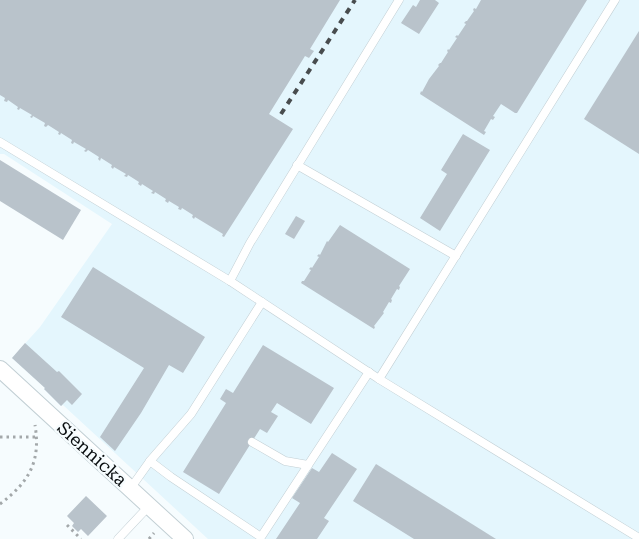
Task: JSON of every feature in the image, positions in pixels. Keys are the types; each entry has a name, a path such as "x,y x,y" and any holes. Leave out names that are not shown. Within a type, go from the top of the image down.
{"street":[{"name":"Siennicka","path":"0,369 185,539"}],"lane":[{"path":"230,281 250,243 399,0"},
{"path":"379,378 615,0"},
{"path":"0,142 230,281 369,372 639,538"},
{"path":"297,165 456,256"},
{"path":"130,489 150,460 191,414 262,302"},
{"path":"150,460 170,477 261,537 369,372"},
{"path":"252,442 285,460 308,465"},
{"path":"118,539 149,506"}],"path":[{"path":"0,504 12,495 32,470 37,453 37,436 34,422"},
{"path":"0,437 37,436"},
{"path":"67,526 81,539"},
{"path":"149,539 154,533"}],"shaded area":[{"path":"0,0 639,0 639,539 208,539 63,405 61,406 45,388 12,358 40,327 112,224 4,154 0,154"}],"building":[{"path":"0,0 340,0 310,49 314,51 309,58 305,56 269,114 293,129 224,237 222,236 223,234 195,217 194,219 193,215 182,208 181,210 178,209 179,207 169,201 168,203 165,201 166,199 155,192 154,194 151,193 153,191 142,184 141,186 138,184 139,182 128,175 127,177 124,176 126,174 114,167 113,169 112,165 101,158 100,161 99,157 88,150 86,152 84,151 86,149 74,142 73,144 71,143 72,140 61,133 60,135 58,134 59,132 48,125 44,126 45,123 33,116 32,118 30,117 32,115 20,108 19,110 17,109 18,107 8,100 7,102 4,101 5,98 0,95"},
{"path":"420,0 435,0 439,3 419,34 401,23 413,5 416,7"},
{"path":"481,0 587,0 517,113 501,104 493,116 495,117 493,120 491,119 484,131 486,132 484,135 420,94 457,38 455,37 458,36 466,24 464,23"},
{"path":"639,31 639,154 584,119"},
{"path":"463,134 490,150 440,231 420,218 447,174 441,170"},
{"path":"0,160 81,210 63,240 0,201"},
{"path":"296,216 305,221 294,239 285,234"},
{"path":"340,225 410,269 399,286 399,290 397,289 391,299 391,303 389,302 384,313 374,326 374,329 301,283 311,270 309,269 312,268 327,241"},
{"path":"93,267 205,337 183,373 169,365 141,413 115,451 100,437 144,368 61,317"},
{"path":"25,343 57,372 59,371 82,394 72,405 67,400 61,406 45,388 12,358"},
{"path":"263,345 334,388 311,424 277,403 271,412 278,416 267,433 260,429 219,494 183,472 226,403 220,399 226,389 233,393"},
{"path":"332,453 357,469 324,518 329,521 317,539 276,539 300,503 292,498 312,468 319,472"},
{"path":"376,464 496,539 414,539 353,501"},
{"path":"86,496 107,516 88,536 81,529 78,532 72,526 74,523 67,516"}],"railway":[{"path":"281,114 355,0"}]}
